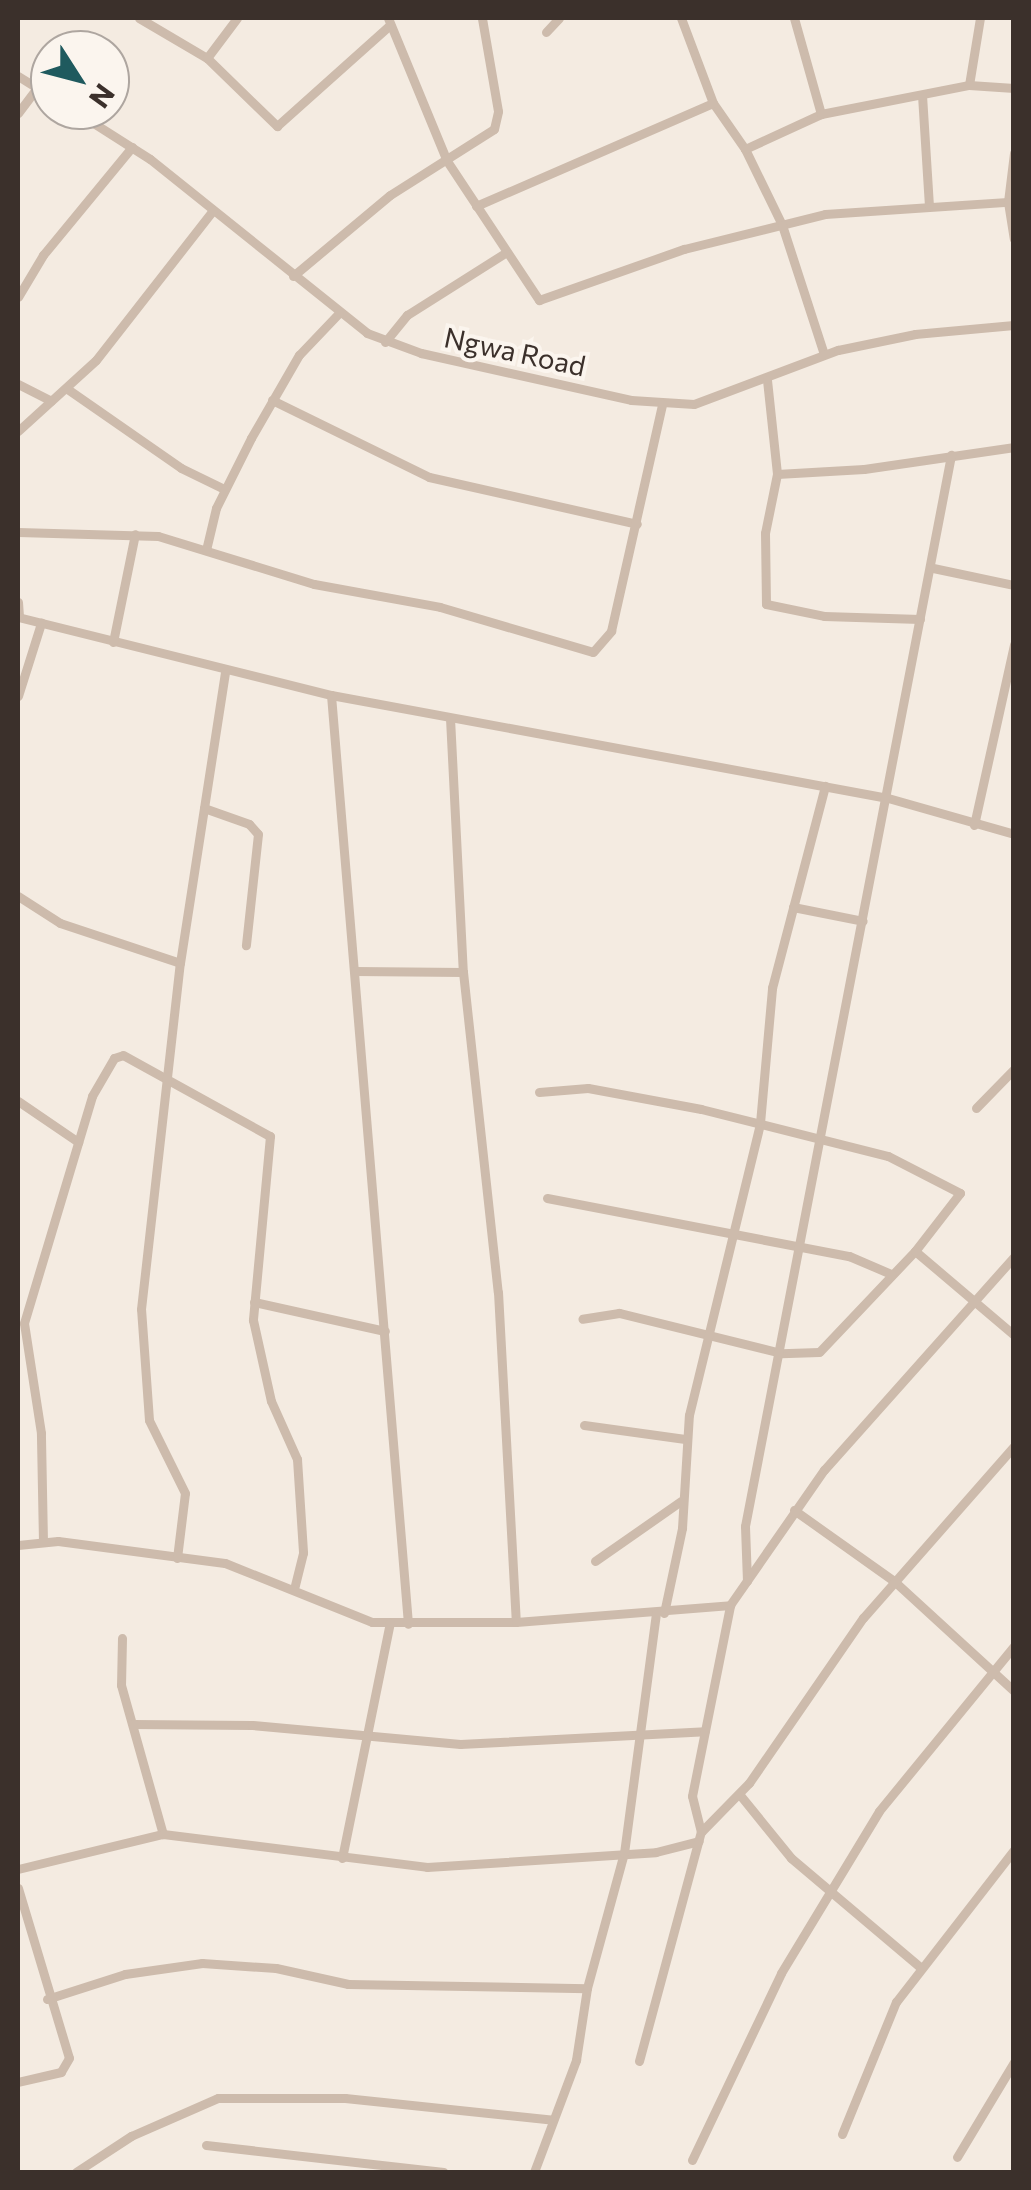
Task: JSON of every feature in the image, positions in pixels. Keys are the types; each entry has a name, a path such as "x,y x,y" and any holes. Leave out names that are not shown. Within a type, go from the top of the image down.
{"street":[{"path":"138,18 207,58 277,126 389,21 446,161 505,253 545,301 684,249 782,225 929,205 1008,202"},
{"path":"207,58 237,18"},
{"path":"293,276 390,194 490,133 499,118 482,18"},
{"path":"546,32 558,18"},
{"path":"680,18 713,102 746,148 782,225 824,354"},
{"path":"794,18 821,114"},
{"path":"969,85 980,18"},
{"path":"746,148 821,114 969,85 1014,88"},
{"path":"922,95 929,205"},
{"path":"476,206 713,102"},
{"name":"Ngwa Road","path":"105,130 213,210 340,313 385,342 662,404 709,402 824,354 914,334 1014,325"},
{"path":"18,296 42,255 132,147"},
{"path":"1014,153 1008,202 1014,239"},
{"path":"18,431 66,388 213,210"},
{"path":"385,342 407,316 505,253"},
{"path":"206,550 224,489 272,400 299,356 340,313"},
{"path":"766,380 777,474 765,532 766,604 824,616 920,619"},
{"path":"18,384 51,401"},
{"path":"66,388 181,468 224,489"},
{"path":"272,400 429,477 636,524"},
{"path":"18,532 135,534 206,550 329,588 440,608 587,653 608,640 662,404"},
{"path":"777,474 1014,447"},
{"path":"747,1581 744,1526 781,1353 818,1138 864,921 952,456"},
{"path":"113,642 135,534"},
{"path":"933,568 1014,584"},
{"path":"18,602 18,617 225,671 450,718 888,798 1014,834"},
{"path":"18,696 41,623"},
{"path":"974,825 1014,644"},
{"path":"177,1558 185,1493 149,1420 140,1359 148,1238 170,1078 180,963 225,671"},
{"path":"331,695 408,1624"},
{"path":"450,718 462,972 498,1292 516,1622"},
{"path":"534,2172 576,2060 587,1988 624,1853 681,1501 685,1439 706,1336 736,1235 760,1124 769,1005 825,786"},
{"path":"204,808 249,824 258,834 246,946"},
{"path":"18,896 60,922 180,963"},
{"path":"793,907 864,921"},
{"path":"355,971 462,972"},
{"path":"42,1542 41,1433 21,1324 92,1096 118,1055 170,1078 270,1136 254,1302 271,1401 299,1470 303,1553 296,1586"},
{"path":"976,1108 1014,1069"},
{"path":"539,1092 603,1090 760,1124 902,1161 958,1189 955,1204 822,1349 781,1353 619,1314 582,1320"},
{"path":"18,1101 78,1142"},
{"path":"547,1198 800,1250 849,1256 891,1274"},
{"path":"914,1251 1014,1335"},
{"path":"639,2061 700,1837 692,1796 730,1605 794,1510 1014,1257"},
{"path":"254,1302 386,1331"},
{"path":"584,1425 685,1439"},
{"path":"18,1870 163,1834 342,1858 466,1867 624,1853 700,1837 740,1795 894,1581 1014,1446"},
{"path":"595,1561 681,1501"},
{"path":"794,1510 894,1581 1014,1690"},
{"path":"18,1545 42,1542 257,1571 372,1622 516,1622 730,1605"},
{"path":"342,1858 390,1623"},
{"path":"122,1638 121,1684 163,1834"},
{"path":"692,2160 781,1973 832,1889 906,1774 1014,1646"},
{"path":"133,1724 516,1744 641,1730 706,1731"},
{"path":"740,1795 775,1842 922,1968"},
{"path":"842,2134 896,2002 1014,1850"},
{"path":"18,1888 46,1998 68,2064 55,2075 18,2082"},
{"path":"46,1998 125,1974 202,1963 276,1968 348,1984 587,1988"},
{"path":"957,2157 1014,2062"},
{"path":"76,2172 153,2124 218,2098 345,2098 553,2120"},
{"path":"206,2146 281,2149 442,2172"}]}
